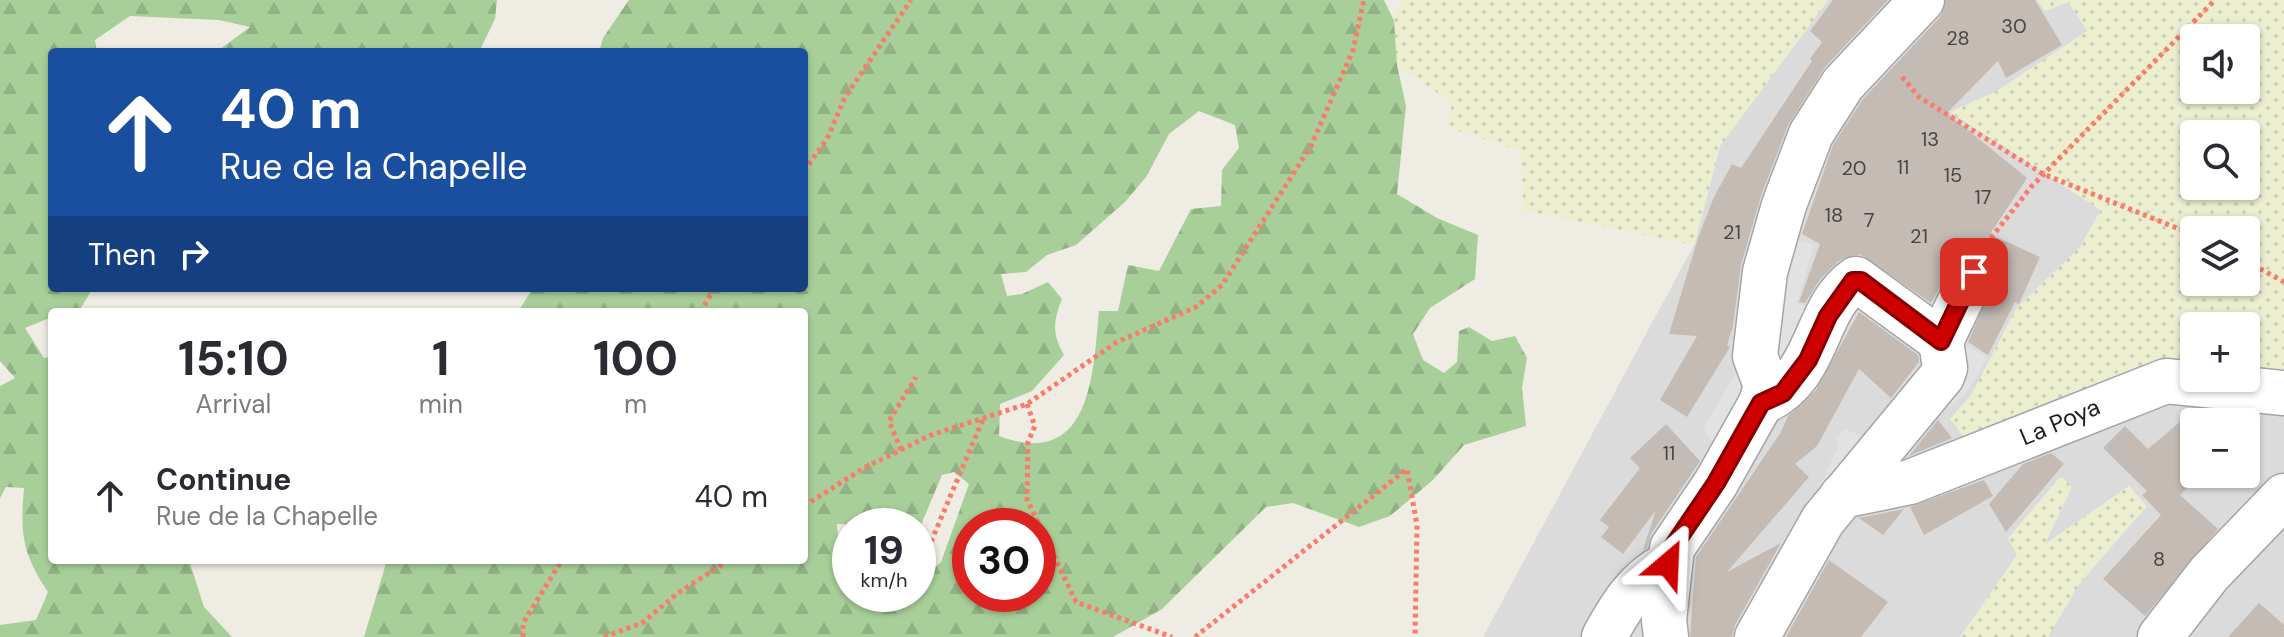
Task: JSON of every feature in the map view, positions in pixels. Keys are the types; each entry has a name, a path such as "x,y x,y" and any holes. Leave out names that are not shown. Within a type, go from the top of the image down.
{"street":[{"path":"1666,637 1668,564 1672,548 1716,483 1761,403 1766,386 1755,356 1765,272 1784,205 1811,134 1843,84 1922,0"},
{"path":"1757,637 1823,520 1942,376 1945,368 1941,341 1974,272"},
{"path":"1761,403 1783,393 1808,360 1828,316 1856,279 1941,341"},
{"name":"La Poya","path":"1842,496 1910,482 2166,381 2284,393"},
{"path":"2160,637 2209,574 2284,496"},
{"path":"1604,637 1621,604 1654,571 1668,564"}],"path":[{"path":"808,165 827,139 845,97 911,0"},
{"path":"808,504 931,435 1007,413 1027,404 1117,342 1196,307 1222,285 1311,146 1353,50 1364,0"},
{"path":"1974,272 1995,229 2043,174 2215,0"},
{"path":"1881,44 1919,97 2043,174 2180,229"},
{"path":"2260,269 2284,282"},
{"path":"901,450 889,421 916,377"},
{"path":"1027,404 1035,426 1028,442 1027,499 1076,602 1172,637"},
{"path":"936,530 983,418"},
{"path":"1195,637 1407,469 1417,525 1415,637"},
{"path":"523,637 523,623 560,564"},
{"path":"604,637 642,623 678,593 723,564"}],"shaded area":[{"path":"1828,0 2038,0 2045,11 2068,2 2088,31 1997,91 1951,112 2101,210 2080,247 2016,309 1972,394 1950,419 2232,392 2260,392 2260,389 2284,387 2284,637 1483,637 1695,243 1720,146"},
{"path":"1772,233 1814,244 1797,303 1823,312 1740,484 1703,427 1742,364"},
{"path":"1965,345 1988,357 1967,392 1941,413 1934,405"},
{"path":"1845,429 1858,434 1863,458 1800,527 1838,447 1836,439"}],"green space":[{"path":"0,0 497,0 495,19 481,48 221,48 250,27 219,20 130,16 95,40 96,48 48,48 48,292 91,292 81,308 48,308 48,319 25,328 44,358 48,358 48,564 190,564 204,607 232,637 0,637 0,625 36,620 48,592 33,566 25,543 22,518 24,488 6,487 0,498 0,386 15,378 0,361"},
{"path":"629,0 1384,0 1394,21 1397,65 1406,106 1397,194 1437,218 1478,235 1475,279 1430,308 1413,334 1423,360 1444,373 1457,362 1459,331 1469,327 1492,341 1515,336 1527,358 1522,388 1526,426 1464,445 1433,480 1390,516 1359,527 1293,503 1266,507 1162,609 1113,637 364,637 386,564 808,564 808,308 520,308 530,292 808,292 808,48 600,48 603,38","holes":["1199,111 1235,125 1239,148 1222,170 1221,206 1191,209 1159,271 1128,265 1118,311 1099,311 1089,388 1081,410 1069,428 1053,440 1029,443 999,436 1000,404 1032,391 1064,355 1055,327 1062,299 1048,282 1022,294 1007,296 1001,274 1026,272 1047,255 1076,245 1125,202 1146,177 1169,134"]},
{"path":"1398,0 1828,0 1720,146 1694,245 1523,210 1521,151 1447,127 1452,103 1397,65 1392,16 1400,5"},
{"path":"2038,0 2284,0 2284,387 2260,381 2260,312 2180,312 2180,382 1973,448 1950,419 1972,394 2016,309 2080,247 2101,210 1950,112 1997,91 2087,31 2068,2 2045,11"},
{"path":"2061,476 2072,487 2045,544 2129,486 2147,506 2080,583 2048,637 1960,637 2017,555 2008,538"}],"building":[{"path":"1833,0 1888,0 1825,67 1788,125 1761,196 1741,265 1733,326 1727,345 1730,347 1687,417 1660,400 1697,336 1669,334 1698,238 1714,197 1732,164 1741,168 1812,61 1810,59 1822,42 1810,31"},
{"path":"1946,0 2035,0 2062,45 2006,78 1998,61 1947,113 2027,178 1990,234 2040,257 2019,304 2015,302 1988,355 1968,342 1999,271 1995,259 1984,249 1971,247 1959,252 1931,303 1860,254 1839,261 1821,278 1805,303 1799,302 1820,244 1802,234 1833,145 1863,99 1940,17"},
{"path":"1859,312 1918,355 1919,362 1891,398 1859,369 1817,446 1795,464 1809,477 1727,572 1781,543 1735,625 1732,637 1690,637 1696,557 1781,432 1788,416 1816,390"},
{"path":"1938,420 1952,438 1909,456"},
{"path":"2180,422 2180,488 2187,488 2180,495 2218,529 2145,616 2103,579 2161,515 2142,495 2147,491 2103,448 2125,426 2148,449"},
{"path":"1666,424 1700,461 1651,534 1647,548 1643,550 1656,510 1623,554 1601,537 1609,527 1600,520 1640,468 1630,458"},
{"path":"2051,453 2064,464 2006,532 1989,504 2023,464"},
{"path":"1984,480 1993,496 1924,535 1910,507"},
{"path":"1904,509 1883,535 1859,518"},
{"path":"1829,560 1888,602 1861,637 1786,637"},
{"path":"2259,603 2284,625 2284,637 2228,637"}],"route":[{"path":"1668,564 1672,548 1716,483 1761,403 1783,393 1808,360 1828,316 1853,281 1861,281 1941,341 1974,272"}]}
